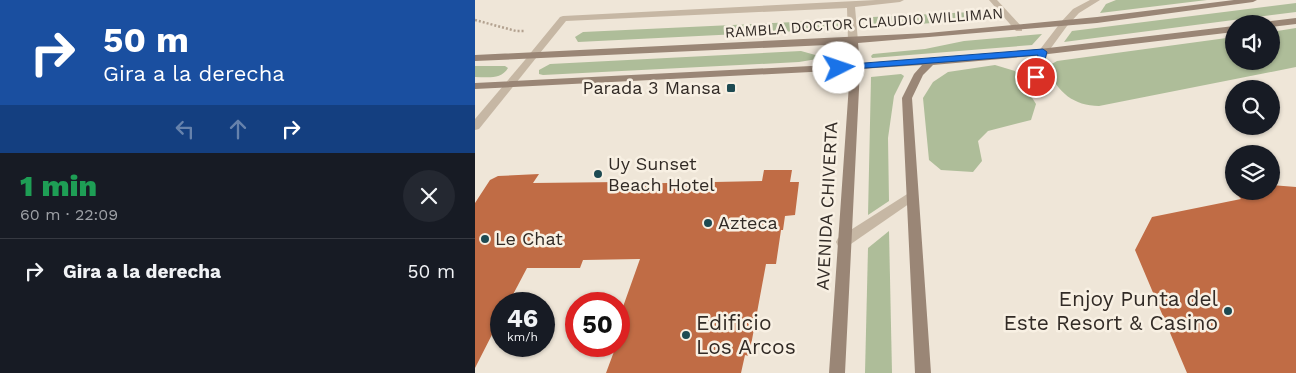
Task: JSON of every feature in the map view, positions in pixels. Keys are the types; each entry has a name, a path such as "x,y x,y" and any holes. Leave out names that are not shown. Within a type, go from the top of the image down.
{"main road":[{"name":"RAMBLA DOCTOR CLAUDIO WILLIMAN","path":"475,58 853,41 1019,29 1253,0"},
{"path":"1280,23 1296,21"},
{"path":"475,86 929,62 1043,52 1225,30"},
{"name":"AVENIDA CHIVERTA","path":"837,373 843,242 855,66 853,41"},
{"path":"923,373 907,98 915,79 929,62"}],"street":[{"path":"475,126 511,85 563,19 851,5 900,0"},
{"path":"993,0 1019,29"},
{"path":"1036,77 1043,52 1064,24 1076,10 1096,0"},
{"path":"851,5 853,41"},
{"path":"843,242 912,196"}],"path":[{"path":"475,20 516,31 554,32"}],"green space":[{"path":"1116,0 1207,0 1100,13 1106,4"},
{"path":"1296,3 1296,12 1273,15 1225,15 1225,21 1064,42 1072,31"},
{"path":"972,12 978,16 976,20 875,27 869,22 869,19 873,17"},
{"path":"839,20 843,22 840,29 578,42 575,37 583,32"},
{"path":"1296,28 1296,67 1099,106 1074,100 1061,91 1048,69 1050,65 1057,61 1225,38 1225,70 1280,70 1280,31"},
{"path":"1042,34 1032,45 872,58 871,56 873,54 925,49 964,41"},
{"path":"801,51 819,56 817,59 799,62 539,74 539,70 550,64"},
{"path":"995,65 1015,71 1036,104 1031,120 988,131 978,141 982,161 973,172 941,170 929,160 923,98 933,82 948,72"},
{"path":"475,66 505,66 508,68 498,76 475,77"},
{"path":"901,74 904,76 894,96 888,138 889,201 868,215 871,77"},
{"path":"889,231 892,373 865,373 868,248"}],"building":[{"path":"764,170 792,170 790,182 799,182 795,215 785,216 776,264 766,264 749,356 745,355 741,373 606,373 612,357 630,357 630,292 628,292 640,259 583,260 580,268 527,268 514,292 490,292 490,339 475,368 475,203 490,180 498,176 539,174 533,183 621,182 620,184 762,181"},
{"name":"Enjoy Punta del Este Resort & Casino","path":"1280,186 1296,187 1296,373 1187,373 1135,250 1152,217 1236,200 1280,200"}],"place":[{"name":"Parada 3 Mansa","path":"731,88"},
{"name":"Uy Sunset Beach Hotel","path":"598,174"},
{"name":"Azteca","path":"708,223"},
{"name":"Le Chat","path":"485,239"},
{"name":"Enjoy Punta del Este Resort & Casino","path":"1228,311"},
{"name":"Edificio Los Arcos","path":"686,335"}],"route":[{"path":"839,68 1043,52 1036,77"}]}
